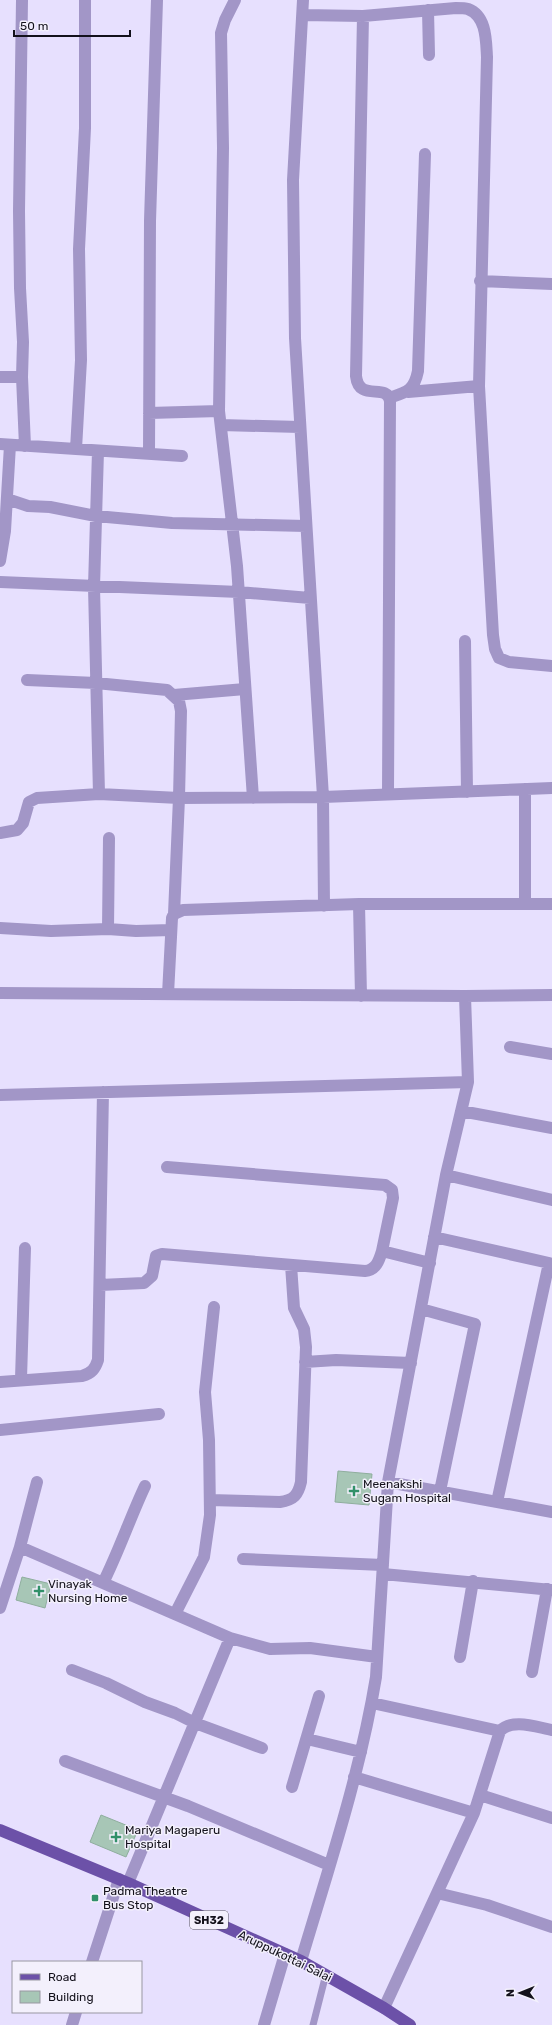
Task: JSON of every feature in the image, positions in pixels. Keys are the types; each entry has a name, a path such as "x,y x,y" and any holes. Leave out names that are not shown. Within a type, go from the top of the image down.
{"main road":[{"name":"Aruppukottai Salai","path":"0,1830 124,1881 301,1961 384,2008 410,2025"}],"street":[{"path":"22,0 19,188 20,288 23,342 22,378 25,446"},
{"path":"76,449 81,360 79,249 85,128 85,0"},
{"path":"148,454 150,221 157,0"},
{"path":"235,0 225,20 221,33 220,52 223,148 220,411 239,592 253,798"},
{"path":"303,0 293,180 295,338 323,797 324,906"},
{"path":"303,15 363,16 456,8 469,9 479,19 486,36 487,58 480,281 479,386 493,635 495,649 500,658 509,662 552,666"},
{"path":"428,10 429,56"},
{"path":"363,16 356,376 358,387 362,390 383,393 389,398"},
{"path":"408,392 413,386 418,371 425,154"},
{"path":"480,281 552,284"},
{"path":"0,377 22,378"},
{"path":"389,398 408,392 479,386"},
{"path":"388,793 389,398"},
{"path":"149,413 220,411"},
{"path":"221,426 300,427"},
{"path":"0,561 7,498 5,444 182,456"},
{"path":"98,451 94,587 99,794"},
{"path":"7,498 28,506 50,507 96,516 172,523 232,523 306,526"},
{"path":"0,582 239,592 310,598"},
{"path":"464,641 467,792"},
{"path":"27,680 96,683 167,690 174,695 178,701 181,710 180,798 168,994"},
{"path":"174,695 245,688"},
{"path":"0,833 11,832 20,828 27,805 32,800 99,794 180,798 253,798 323,797 388,793 467,792 552,788"},
{"path":"525,789 525,904"},
{"path":"108,929 110,838"},
{"path":"174,914 184,910 359,904 552,904"},
{"path":"359,904 361,996"},
{"path":"0,928 52,931 108,929 136,931 171,930"},
{"path":"0,993 361,996 552,995"},
{"path":"301,1961 361,1752 372,1704 377,1657 388,1482 446,1175 468,1082 465,996"},
{"path":"510,1047 552,1054"},
{"path":"0,1095 468,1082"},
{"path":"0,1382 20,1379 82,1376 90,1374 95,1368 98,1360 103,1092"},
{"path":"461,1111 552,1128"},
{"path":"100,1285 144,1283 152,1276 156,1256 162,1254 371,1270 379,1260 393,1198 390,1187 167,1167"},
{"path":"446,1175 552,1200"},
{"path":"434,1237 549,1263 497,1502"},
{"path":"20,1379 25,1248"},
{"path":"382,1251 430,1263"},
{"path":"210,1500 280,1502 291,1500 295,1497 301,1482 305,1362 304,1329 294,1308 291,1265"},
{"path":"175,1614 204,1557 210,1515 209,1440 205,1392 214,1307"},
{"path":"421,1309 475,1324 440,1491"},
{"path":"305,1362 336,1360 411,1363"},
{"path":"0,1430 159,1414"},
{"path":"0,1608 20,1547 38,1482"},
{"path":"388,1482 552,1512"},
{"path":"104,1583 145,1486"},
{"path":"20,1547 230,1638 270,1649 310,1648 377,1657"},
{"path":"243,1559 383,1570 550,1590 532,1672"},
{"path":"460,1657 473,1581"},
{"path":"92,1961 124,1881 164,1798 230,1638"},
{"path":"72,1670 106,1683 145,1702 175,1713 195,1723 262,1748"},
{"path":"292,1787 320,1696"},
{"path":"372,1704 500,1730"},
{"path":"384,2008 474,1813 500,1730 504,1726 512,1724 552,1730"},
{"path":"307,1738 361,1752"},
{"path":"65,1761 188,1806 329,1865"},
{"path":"354,1777 474,1813"},
{"path":"480,1795 552,1818"},
{"path":"437,1893 487,1905 552,1927"},
{"path":"264,2025 285,1954"},
{"path":"72,2025 76,2013"}],"lane":[{"path":"313,2025 326,1974"}],"building":[{"path":"338,1471 372,1474 369,1505 335,1502"},
{"path":"22,1577 51,1584 45,1608 16,1600"},
{"path":"101,1815 138,1830 126,1857 90,1842"}],"place":[{"name":"Meenakshi Sugam Hospital","path":"354,1491"},
{"name":"Vinayak Nursing Home","path":"39,1591"},
{"name":"Mariya Magaperu Hospital","path":"116,1837"},
{"name":"Padma Theatre Bus Stop","path":"95,1898"}]}
